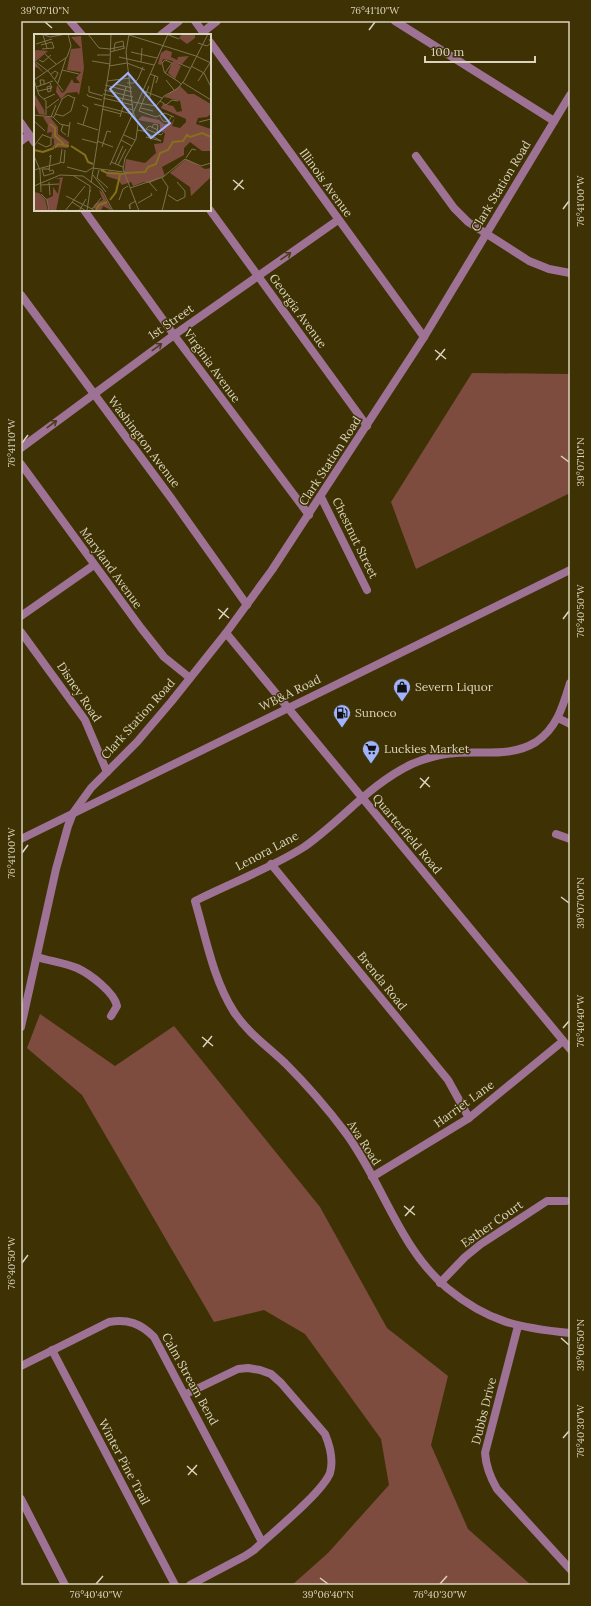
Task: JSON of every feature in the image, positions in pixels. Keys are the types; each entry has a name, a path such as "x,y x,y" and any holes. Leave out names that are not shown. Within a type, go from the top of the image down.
{"street":[{"path":"70,21 81,34"},
{"path":"162,34 179,21"},
{"path":"195,21 204,33 217,21"},
{"path":"395,21 554,121"},
{"name":"Illinois Avenue","path":"211,43 424,337"},
{"name":"Clark Station Road","path":"73,813 86,794 137,742 190,678 247,605 321,497 424,337 570,95"},
{"path":"21,123 34,142"},
{"path":"21,141 29,135"},
{"path":"416,156 462,218 529,260 549,269 570,273"},
{"name":"Virginia Avenue","path":"85,211 174,335 309,515"},
{"name":"Georgia Avenue","path":"211,211 367,426"},
{"name":"1st Street","path":"21,448 174,335 338,220"},
{"name":"Washington Avenue","path":"21,295 171,498 247,605"},
{"name":"Maryland Avenue","path":"21,464 154,645 164,656 190,678"},
{"name":"Chestnut Street","path":"321,497 367,590"},
{"path":"21,616 94,564"},
{"name":"WB&A Road","path":"21,839 570,570"},
{"name":"Disney Road","path":"21,632 85,720 107,772"},
{"name":"Quarterfield Road","path":"226,633 570,1050"},
{"path":"570,683 558,718 570,724"},
{"name":"Lenora Lane","path":"195,900 303,847 400,770 422,760 456,753 506,752 528,746 544,735 558,718"},
{"path":"21,1027 38,957 56,869 73,813"},
{"path":"556,834 570,839"},
{"name":"Brenda Road","path":"271,864 448,1080 470,1118"},
{"name":"Ava Road","path":"195,900 218,978 234,1011 251,1034 299,1077 345,1132 420,1260 440,1282 471,1306 491,1317 532,1329 570,1332"},
{"path":"38,957 78,968 109,991 115,998 117,1006 111,1016"},
{"name":"Harriet Lane","path":"372,1177 470,1118 563,1041"},
{"name":"Esther Court","path":"440,1282 465,1257 488,1239 547,1201 566,1200"},
{"name":"Calm Stream Bend","path":"21,1366 109,1322 132,1321 147,1330 154,1337 186,1394 262,1542"},
{"name":"Dubbs Drive","path":"518,1326 485,1453 486,1464 490,1477 497,1488 570,1569"},
{"name":"Winter Pine Trail","path":"52,1350 175,1585"},
{"path":"186,1394 238,1369 248,1368 271,1374 281,1383 325,1434 329,1443 332,1462 325,1482 315,1494 262,1542 245,1556 190,1585"},
{"path":"21,1499 66,1585"}],"shaded area":[{"path":"472,373 570,374 570,493 416,569 391,502"},
{"path":"40,1014 115,1066 174,1026 320,1207 387,1328 448,1376 431,1445 468,1529 531,1585 292,1585 328,1553 389,1485 381,1439 305,1334 264,1310 214,1322 82,1095 27,1048"}],"place":[{"name":"Severn Liquor","path":"402,702"},
{"name":"Sunoco","path":"342,728"},
{"name":"Luckies Market","path":"371,764"}]}
